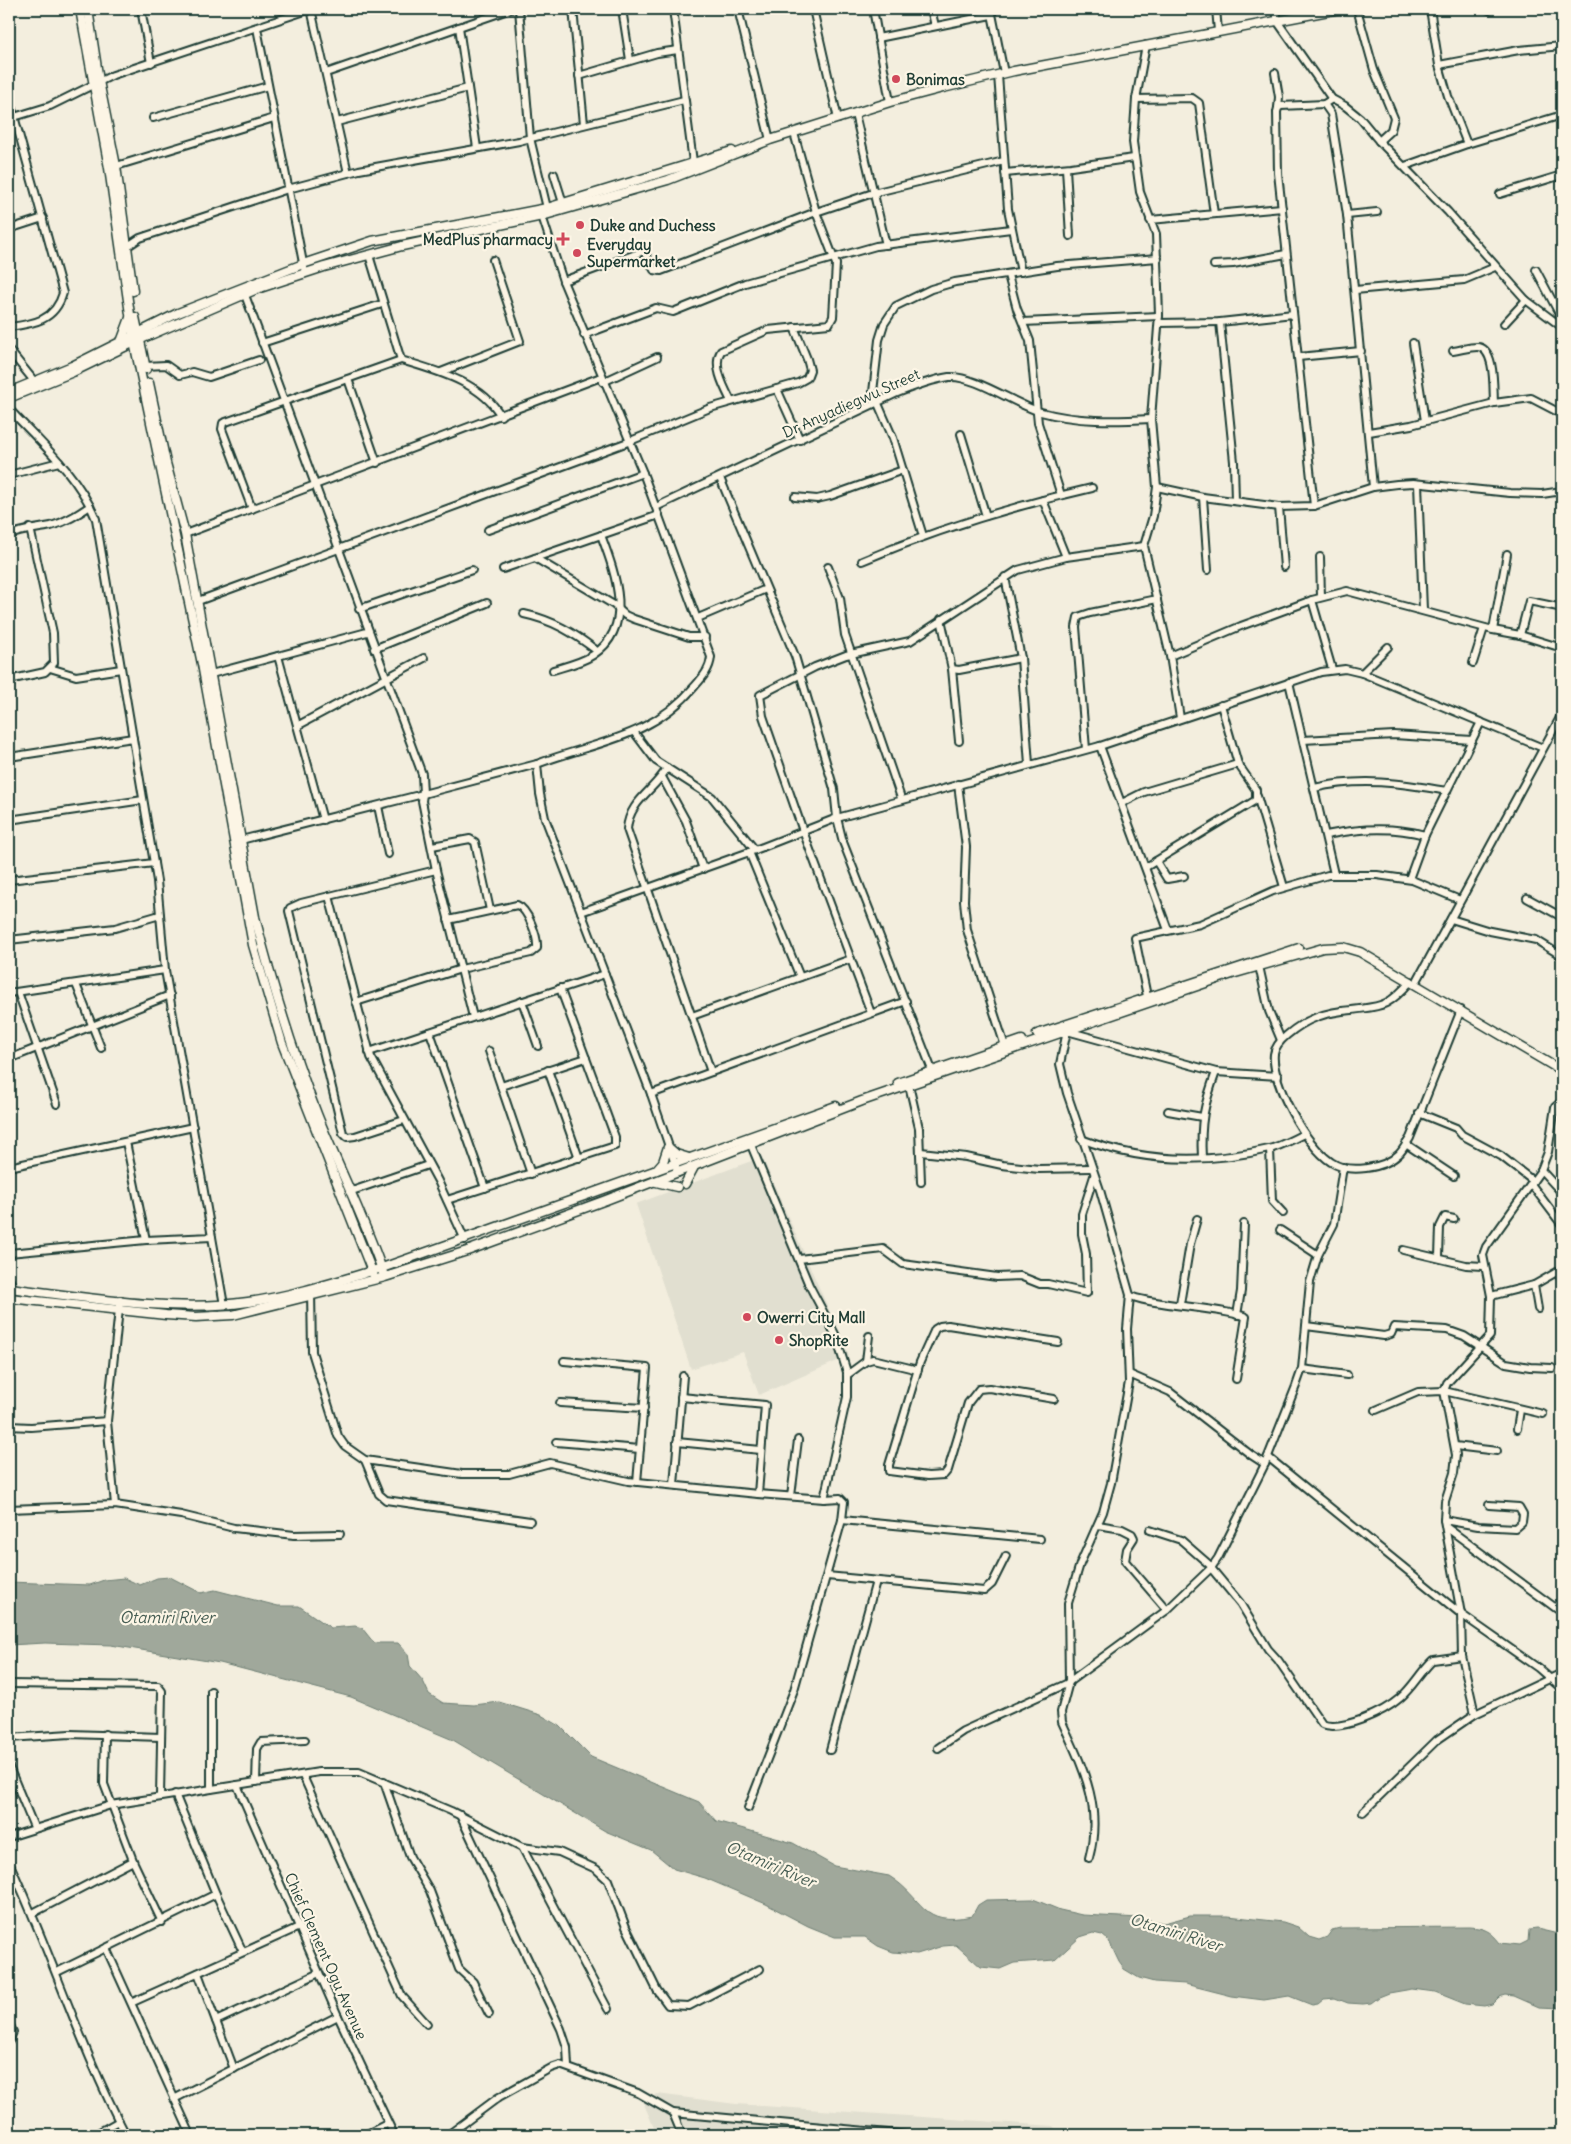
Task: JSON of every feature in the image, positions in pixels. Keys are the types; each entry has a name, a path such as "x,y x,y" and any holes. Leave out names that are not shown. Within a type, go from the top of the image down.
{"main road":[{"path":"80,9 128,246 133,314 121,342"},
{"path":"88,9 96,82"},
{"path":"9,398 73,372 137,338 305,273 369,255 542,216 668,180 770,140 890,102 1001,74 1339,9"},
{"path":"9,392 72,366 121,342 137,338 158,323 303,264 372,241 547,208 693,162 754,146"},
{"path":"112,167 137,338 197,619 237,841 255,917 272,982 317,1112 385,1277"},
{"path":"664,171 668,180"},
{"path":"487,219 489,228"},
{"path":"133,314 142,322 158,323"},
{"path":"137,338 166,463 186,534 198,601 197,619 211,674 253,945 279,1034 375,1280"},
{"path":"9,1298 189,1317 221,1317 311,1293 465,1240 690,1158 909,1084 1005,1046 1148,1000 1303,946 1343,942 1362,947 1562,1071"},
{"path":"1231,972 1259,966 1304,952 1343,947 1360,952 1415,980 1562,1065"},
{"path":"11,1288 174,1306 224,1305 311,1293 375,1280 467,1251 678,1173 932,1070 1067,1030 1148,1000"},
{"path":"655,1171 663,1162 668,1147 682,1157 690,1158"},
{"path":"685,1184 688,1174 695,1166"},
{"path":"654,1182 677,1187"}],"street":[{"path":"141,9 151,63"},
{"path":"14,117 50,106 76,95 96,82 311,9 348,173"},
{"path":"326,72 511,9"},
{"path":"519,9 530,138 547,208"},
{"path":"573,9 584,124"},
{"path":"622,9 630,60"},
{"path":"684,9 673,10 693,162"},
{"path":"738,9 770,140"},
{"path":"813,9 838,119"},
{"path":"873,9 890,102"},
{"path":"932,9 935,26"},
{"path":"1216,9 1218,32"},
{"path":"1277,9 1277,21 1332,99 1345,106 1360,118 1526,300 1562,328"},
{"path":"1357,9 1374,70 1394,118 1391,130 1379,141"},
{"path":"1430,9 1439,65 1448,96 1467,144"},
{"path":"878,38 991,12 1001,74 1004,161 1011,229 1020,272"},
{"path":"459,27 477,148"},
{"path":"257,28 305,273"},
{"path":"1146,46 1136,99 1134,158 1140,192 1156,234 1159,320 1151,419 1157,487 1153,516 1144,546 1170,656 1180,718"},
{"path":"1439,65 1519,50 1562,46"},
{"path":"579,76 657,52 678,50"},
{"path":"1275,73 1279,97 1278,173 1314,506"},
{"path":"153,118 268,86"},
{"path":"337,122 468,88"},
{"path":"9,98 63,294 60,303 52,315 42,321 9,327"},
{"path":"1136,99 1192,98 1200,103 1214,214"},
{"path":"1278,108 1324,104 1332,99"},
{"path":"128,246 140,238 288,189 348,173 530,138 684,100"},
{"path":"1324,104 1331,114 1347,214 1373,487"},
{"path":"855,114 886,245"},
{"path":"1405,166 1467,144 1562,115"},
{"path":"112,167 274,118"},
{"path":"730,401 718,367 717,357 721,351 768,330 829,324 833,317 836,264 816,212 794,133"},
{"path":"1005,173 1066,168 1134,158"},
{"path":"563,282 644,251 654,270 661,270 816,212 873,193 1004,161"},
{"path":"1066,168 1070,236"},
{"path":"554,174 563,203"},
{"path":"1500,194 1562,175"},
{"path":"1150,220 1282,208"},
{"path":"1347,214 1377,212"},
{"path":"237,841 537,764 634,732 648,726 677,706 703,678 711,665 711,657 698,618 643,473 602,380 563,282 542,216"},
{"path":"9,229 42,218"},
{"path":"584,335 656,308 673,312 745,283 886,245 1011,229"},
{"path":"1214,265 1233,264 1286,254"},
{"path":"369,255 382,304 401,360"},
{"path":"923,536 903,470 873,392 872,382 876,354 884,324 896,306 931,289 955,282 1093,262 1158,258"},
{"path":"441,372 520,341 494,260"},
{"path":"1354,290 1464,280 1496,266"},
{"path":"1536,270 1562,319"},
{"path":"1008,275 1030,341 1038,423 1061,495"},
{"path":"244,295 359,609 422,774 422,802 436,870 472,1017"},
{"path":"1504,324 1526,300"},
{"path":"262,343 382,304"},
{"path":"1545,313 1556,308"},
{"path":"1023,322 1159,320 1220,322 1294,314"},
{"path":"1220,322 1234,462 1235,500"},
{"path":"198,601 337,548 628,442 730,401 798,382 809,375 807,359 794,327"},
{"path":"1414,342 1425,421"},
{"path":"1453,351 1478,347 1484,349 1491,360 1494,403"},
{"path":"9,350 34,381"},
{"path":"1298,357 1361,351"},
{"path":"186,534 602,380 657,357"},
{"path":"145,366 166,365 180,375 192,372 209,377 259,360"},
{"path":"252,509 221,427 223,423 401,360 441,372 488,398 501,416"},
{"name":"Dr Anyadiegwu Street","path":"656,507 918,385 951,377 970,380 1037,410 1096,420 1151,419"},
{"path":"348,379 377,463"},
{"path":"777,389 800,440"},
{"path":"1369,432 1425,421 1494,403 1531,398 1552,408 1562,418"},
{"path":"9,410 66,468 96,519 154,863 165,970 224,1305"},
{"path":"961,434 986,516"},
{"path":"9,476 59,462"},
{"path":"795,497 817,499 830,496 903,470"},
{"path":"488,530 643,473"},
{"path":"720,478 786,634 800,674 834,789 837,818 843,842 932,1070"},
{"path":"1157,487 1203,497 1279,507 1314,506 1373,487 1418,484 1510,493 1542,494 1562,491"},
{"path":"1418,484 1423,610"},
{"path":"862,561 923,536 986,516 1092,488"},
{"path":"1203,497 1208,570"},
{"path":"1043,500 1066,557"},
{"path":"9,535 30,528 50,526 73,518 90,506"},
{"path":"1279,507 1284,567"},
{"path":"503,569 659,515"},
{"path":"9,680 45,672 54,663 56,653 30,528"},
{"path":"553,670 580,661 597,651 609,637 616,623 619,610 617,585 601,535"},
{"path":"871,1014 803,831 760,701 760,695 800,674 846,655 910,641 1018,570 1066,557 1144,546"},
{"path":"1493,630 1507,554"},
{"path":"1320,557 1321,598"},
{"path":"535,558 634,618 689,637 705,637"},
{"path":"828,567 838,592 845,635 901,798"},
{"path":"359,609 472,570"},
{"path":"1005,577 1017,626 1029,764"},
{"path":"698,618 766,589"},
{"path":"1170,656 1241,626 1312,600 1347,591 1484,628 1520,635 1562,648"},
{"path":"1086,749 1076,627 1078,617 1157,600"},
{"path":"1312,600 1332,669"},
{"path":"1520,635 1529,601 1558,608 1562,605"},
{"path":"374,649 487,603"},
{"path":"524,614 553,623 572,632 597,651"},
{"path":"941,619 952,669 959,741"},
{"path":"1473,663 1484,628"},
{"path":"211,674 368,632"},
{"path":"1362,673 1388,647"},
{"path":"278,656 324,820"},
{"path":"297,726 424,658"},
{"path":"952,669 959,670 1021,658"},
{"path":"50,668 76,676 121,669"},
{"path":"581,912 752,851 837,818 901,798 1100,746 1221,704 1332,669 1345,669 1362,673 1544,748"},
{"path":"1289,682 1334,874"},
{"path":"1221,704 1238,764 1257,796 1284,887"},
{"path":"1461,1010 1406,1144 1398,1155 1386,1162 1351,1169 1331,1162 1304,1134 1294,1118 1278,1076 1274,1050 1281,1040 1301,1023 1316,1016 1373,1008 1386,1003 1415,980 1451,919 1562,714"},
{"path":"1409,879 1425,835 1481,722"},
{"path":"634,732 649,754 712,797 752,851 800,977"},
{"path":"1303,740 1394,735 1472,740"},
{"path":"9,756 133,738"},
{"path":"1100,746 1168,930"},
{"path":"537,764 542,807 651,1094 678,1173"},
{"path":"1122,803 1144,792 1238,764"},
{"path":"667,768 662,777 635,805 628,818 629,838 711,1072"},
{"path":"662,777 686,822 703,868"},
{"path":"1314,788 1347,781 1381,781 1447,791"},
{"path":"958,784 967,855 964,901 968,930 1005,1046"},
{"path":"1146,867 1256,800 1257,796"},
{"path":"9,820 143,800"},
{"path":"378,806 388,854"},
{"path":"1326,835 1368,829 1394,829 1425,835"},
{"path":"432,846 470,839 475,842 490,910"},
{"path":"1156,861 1167,879 1184,876"},
{"path":"9,880 154,863"},
{"path":"404,1120 355,1136 347,1137 343,1134 289,911 294,905 436,870"},
{"path":"1148,1000 1135,938 1200,924 1284,887 1315,876 1334,874 1377,875 1409,879 1460,900"},
{"path":"329,896 370,1052 447,1200 465,1240"},
{"path":"1527,898 1562,917"},
{"path":"356,1002 461,969 526,955 537,948 536,937 520,906 512,905 448,920"},
{"path":"9,940 114,928 160,915"},
{"path":"1451,919 1498,933 1536,940 1562,956"},
{"path":"692,1016 851,959"},
{"path":"1259,966 1269,1011 1281,1040"},
{"path":"9,993 165,970"},
{"path":"370,1052 605,974"},
{"path":"76,984 101,1048"},
{"path":"447,1200 615,1146 616,1143 560,988"},
{"path":"18,992 56,1104"},
{"path":"9,1059 170,995"},
{"path":"522,1001 538,1046"},
{"path":"651,1094 906,1001"},
{"path":"1089,1858 1094,1829 1093,1800 1062,1722 1061,1712 1069,1682 1068,1603 1080,1564 1098,1525 1111,1482 1129,1374 1127,1329 1130,1295 1081,1139 1060,1064 1067,1030 1216,1072 1278,1076"},
{"path":"430,1032 486,1188"},
{"path":"489,1051 531,1174"},
{"path":"501,1086 586,1058"},
{"path":"548,1070 579,1158"},
{"path":"1202,1158 1202,1117 1216,1072"},
{"path":"909,1084 919,1128 922,1152 921,1182"},
{"path":"1475,1714 1462,1656 1461,1614 1445,1524 1445,1501 1455,1464 1455,1446 1444,1391 1447,1383 1490,1336 1491,1296 1483,1256 1486,1248 1541,1170 1548,1152 1555,1107 1562,1101"},
{"path":"1168,1111 1202,1117"},
{"path":"1419,1113 1456,1128 1462,1135 1501,1156 1532,1182 1562,1225"},
{"path":"9,1167 193,1127"},
{"path":"1081,1139 1132,1155 1169,1159 1202,1158 1270,1149 1304,1134"},
{"path":"126,1142 146,1240"},
{"path":"1406,1144 1454,1176"},
{"path":"751,1145 809,1285 835,1334 847,1375 847,1398 824,1499"},
{"path":"1270,1149 1272,1201 1283,1213"},
{"path":"922,1152 1039,1169 1091,1168"},
{"path":"349,1192 428,1165"},
{"path":"938,1748 964,1731 1069,1682 1167,1610 1212,1567 1267,1461 1290,1407 1302,1369 1310,1282 1318,1256 1334,1224 1343,1167"},
{"path":"1541,1170 1562,1194"},
{"path":"799,1259 883,1249 903,1264 997,1277 1020,1276 1040,1284 1048,1284 1087,1293 1082,1214 1094,1176"},
{"path":"1439,1257 1440,1227 1445,1217 1454,1219"},
{"path":"1180,1304 1190,1244 1197,1219"},
{"path":"1237,1315 1241,1291 1244,1224"},
{"path":"1280,1230 1318,1256"},
{"path":"9,1253 146,1240 212,1237"},
{"path":"1402,1250 1439,1257 1466,1265 1484,1266"},
{"path":"1491,1296 1534,1285 1562,1269"},
{"path":"9,1279 11,1288"},
{"path":"1534,1285 1538,1309"},
{"path":"311,1293 312,1352 338,1436 345,1446 365,1460 429,1470 484,1475 508,1474 550,1463 637,1482 758,1494 824,1499 840,1498 844,1502 842,1520 794,1690 748,1808"},
{"path":"1130,1295 1137,1299 1180,1304 1246,1317 1236,1380"},
{"path":"115,1505 107,1421 120,1300"},
{"path":"1054,1399 979,1389 968,1403 948,1470 944,1474 928,1476 889,1471 889,1465 918,1370 935,1330 940,1326 948,1325 1058,1342"},
{"path":"1306,1326 1384,1336 1391,1334 1394,1327 1447,1330 1464,1336 1480,1348 1506,1362 1530,1367 1552,1368"},
{"path":"866,1361 869,1336"},
{"path":"847,1375 866,1361 873,1359 918,1370"},
{"path":"564,1361 647,1368 637,1482"},
{"path":"1302,1369 1347,1375"},
{"path":"1129,1374 1170,1392 1251,1455 1267,1461 1461,1614 1550,1679 1562,1690"},
{"path":"674,1485 683,1376"},
{"path":"1376,1410 1418,1392 1444,1391 1543,1414"},
{"path":"681,1398 765,1405 758,1494"},
{"path":"560,1403 644,1408"},
{"path":"1517,1429 1520,1410"},
{"path":"9,1426 31,1427 107,1421"},
{"path":"791,1496 798,1440"},
{"path":"556,1442 640,1448"},
{"path":"677,1442 761,1450"},
{"path":"1455,1446 1497,1451"},
{"path":"365,1460 379,1494 386,1500 530,1520"},
{"path":"9,1509 115,1505 153,1510 243,1529 294,1535 340,1534"},
{"path":"1445,1524 1515,1528 1522,1522 1523,1514 1519,1507 1489,1505"},
{"path":"842,1520 1040,1539"},
{"path":"1445,1524 1557,1609"},
{"path":"1098,1525 1122,1529 1132,1534 1134,1538 1124,1555 1125,1561 1167,1610"},
{"path":"1150,1530 1181,1540 1212,1567 1240,1603 1268,1650 1278,1660 1322,1724 1329,1727 1340,1726 1380,1710 1399,1699 1433,1660 1462,1656"},
{"path":"827,1576 984,1591 992,1584 1006,1556"},
{"path":"830,1750 876,1581"},
{"path":"1362,1812 1437,1740 1475,1714 1562,1673"},
{"path":"9,1684 158,1686 162,1691 160,1796"},
{"path":"211,1691 211,1789"},
{"path":"9,1738 105,1734 161,1737"},
{"path":"105,1734 104,1784 133,1861 162,1922"},
{"path":"256,1782 256,1749 261,1742 304,1740"},
{"path":"9,1767 34,1827"},
{"path":"9,1837 34,1827 111,1805 319,1772 359,1772 460,1816 522,1847 560,1852 596,1869 608,1880 630,1934 658,1990 668,2005 689,2006 760,1969"},
{"path":"303,1776 402,1996 427,2024"},
{"path":"384,1782 410,1857 430,1891 459,1969 473,1982 489,2014"},
{"name":"Chief Clement Ogu Avenue","path":"237,1785 338,2016 387,2124 394,2135"},
{"path":"175,1794 216,1894 244,1952"},
{"path":"460,1816 561,2029 567,2047 568,2067"},
{"path":"522,1847 608,2009"},
{"path":"32,1912 133,1861"},
{"path":"9,1862 57,1972 105,2097 126,2135"},
{"path":"57,1972 216,1894"},
{"path":"133,2002 299,1927"},
{"path":"106,1948 133,2002 191,2135"},
{"path":"198,1973 234,2069"},
{"path":"216,2021 319,1973"},
{"path":"174,2099 338,2016"},
{"path":"9,2023 13,2032 9,2040"},
{"path":"448,2135 500,2097 551,2068 560,2065 638,2093 673,2113 910,2135"},
{"path":"673,2113 682,2135"},
{"path":"94,2135 118,2122"},
{"path":"365,2135 387,2124"}],"shaded area":[{"path":"762,1157 849,1356 759,1395 743,1352 691,1369 636,1204"},
{"path":"657,2094 736,2104 1053,2126 1056,2130 1055,2135 657,2135 644,2104"}],"water":[{"name":"Otamiri River","path":"170,1577 201,1593 215,1590 278,1606 299,1606 331,1628 355,1626 362,1628 374,1643 398,1643 408,1654 410,1666 423,1681 429,1694 443,1703 474,1705 499,1702 541,1715 560,1726 591,1757 699,1802 716,1821 793,1843 834,1866 889,1876 901,1885 924,1909 942,1918 972,1916 978,1905 986,1900 1033,1899 1060,1910 1082,1915 1140,1918 1164,1923 1190,1916 1228,1916 1283,1922 1298,1927 1309,1937 1319,1940 1327,1937 1332,1930 1340,1928 1469,1927 1486,1930 1500,1943 1520,1945 1528,1941 1529,1930 1537,1929 1562,1935 1562,2008 1539,2007 1514,1996 1506,1995 1499,1997 1492,2004 1484,2006 1465,2004 1435,1992 1412,1989 1389,1993 1371,2003 1363,2004 1348,2003 1335,1998 1324,1999 1318,2004 1312,2005 1289,1996 1264,2000 1232,1996 1185,1984 1154,1982 1139,1978 1124,1969 1109,1941 1102,1935 1093,1933 1080,1937 1055,1960 1014,1963 1000,1969 981,1967 956,1945 943,1946 917,1954 893,1952 878,1946 865,1937 835,1937 808,1926 766,1904 705,1878 674,1869 651,1850 605,1831 453,1740 351,1697 220,1663 111,1645 45,1643 9,1645 9,1582 90,1585 104,1580 124,1578 140,1585 157,1578"}],"place":[{"name":"Bonimas","path":"896,79"},
{"name":"Duke and Duchess","path":"580,225"},
{"name":"MedPlus pharmacy","path":"563,239"},
{"name":"Everyday Supermarket","path":"577,253"},
{"name":"Owerri City Mall","path":"747,1317"},
{"name":"ShopRite","path":"779,1340"}]}
